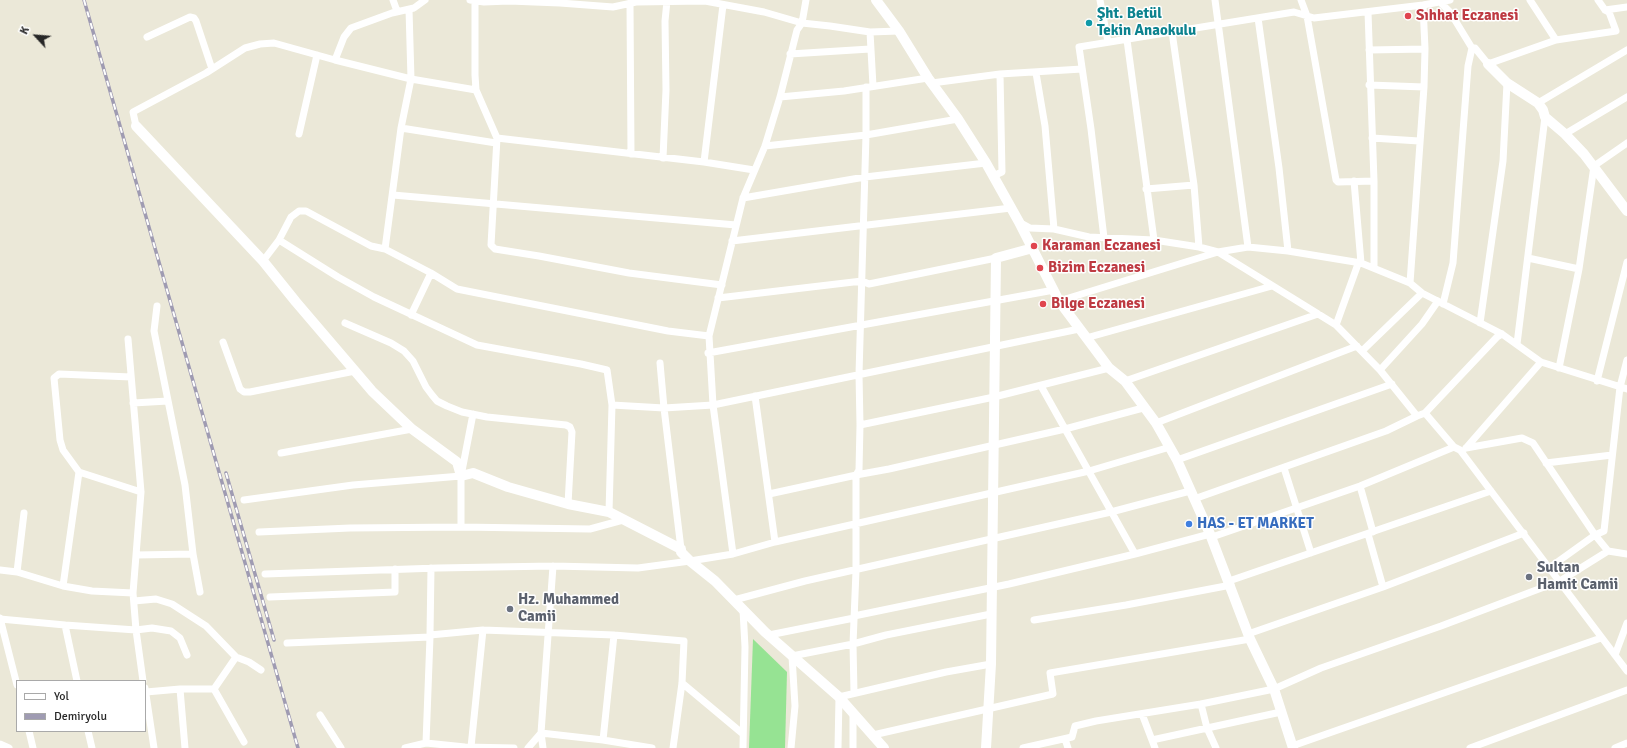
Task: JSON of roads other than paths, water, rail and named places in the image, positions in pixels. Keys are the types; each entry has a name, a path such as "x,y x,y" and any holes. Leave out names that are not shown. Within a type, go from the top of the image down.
{"street":[{"path":"393,0 397,11"},
{"path":"335,60 344,37 351,28 397,11 414,8 425,0"},
{"path":"722,285 629,274 495,249 491,245 496,141 476,90 473,0 545,2 613,7 630,3 705,0 764,12 802,24 830,26 870,32 899,31"},
{"path":"733,554 713,405 708,353 708,336 743,198 765,146 780,98 797,30 802,24 806,0"},
{"path":"876,0 899,31 986,163 1033,248 1059,301 1109,368 1125,381 1143,408 1156,423 1170,447 1211,535 1249,636 1274,689 1292,747 1601,638"},
{"path":"1100,0 1108,42"},
{"path":"1215,0 1248,248"},
{"path":"1301,0 1307,16 1336,180 1338,182 1374,181"},
{"path":"1104,238 1091,128 1079,47 1294,12 1314,18 1423,5 1450,0"},
{"path":"1530,0 1556,40"},
{"path":"1488,64 1556,40 1616,30 1609,12 1605,10 1598,0"},
{"path":"663,158 666,90 665,21 667,1"},
{"path":"1440,1 1450,12 1472,48 1475,48 1488,64 1508,83 1538,103 1543,110 1545,117 1517,344"},
{"path":"630,3 631,154"},
{"path":"704,162 723,4"},
{"path":"1410,283 1424,87 1425,50 1423,5"},
{"path":"1605,10 1627,7"},
{"path":"385,248 401,128 411,79 409,9"},
{"path":"1368,12 1369,85 1374,181 1374,268"},
{"path":"147,38 190,17 194,18 196,20 212,69"},
{"path":"1258,18 1279,168 1288,251"},
{"path":"854,693 853,644 856,571 856,475 859,470 864,177 870,87 870,32"},
{"path":"1172,32 1194,185 1199,247"},
{"path":"1127,40 1154,240"},
{"path":"461,476 457,462 412,428 372,391 263,261 136,126 133,112 212,69 245,48 260,44 274,43 411,79 476,90"},
{"path":"1380,370 1441,302 1453,263 1468,66 1472,48"},
{"path":"790,54 870,49"},
{"path":"1369,50 1425,50"},
{"path":"1538,103 1627,50"},
{"path":"299,134 317,55"},
{"path":"780,98 930,80 1082,69"},
{"path":"1036,72 1045,126 1054,229"},
{"path":"993,176 1002,172 1000,74"},
{"path":"1480,323 1503,161 1508,83"},
{"path":"1369,85 1424,87"},
{"path":"1565,134 1627,97"},
{"path":"1545,117 1565,134 1624,199 1627,211"},
{"path":"765,146 866,135 958,119"},
{"path":"401,128 496,141 704,162 754,170"},
{"path":"1372,138 1419,141"},
{"path":"1559,368 1579,269 1594,166 1627,143"},
{"path":"743,198 864,177 986,163"},
{"path":"1336,325 1360,264 1354,181"},
{"path":"1146,189 1194,185"},
{"path":"393,195 493,205 736,225"},
{"path":"732,241 1011,208"},
{"path":"263,261 279,240 290,217 299,211 306,211 371,246 385,248 457,289 668,331 708,336"},
{"path":"1019,222 1030,228 1054,229 1089,237 1154,240 1199,247 1218,252 1336,325 1380,370 1417,416"},
{"path":"279,240 338,277 411,315 477,345 607,370 612,406 609,512"},
{"path":"718,298 862,281 869,284 996,258 1033,248"},
{"path":"1059,301 1218,252 1248,248 1288,251 1360,264 1374,268 1410,283 1422,293 1502,334 1541,362 1597,381 1624,388"},
{"path":"986,748 991,664 991,539 996,258"},
{"path":"1528,258 1579,269"},
{"path":"1597,381 1627,262"},
{"path":"411,315 431,273"},
{"path":"1086,338 1272,286"},
{"path":"708,353 1054,290"},
{"path":"1156,423 1360,348 1422,293"},
{"path":"157,306 154,331 185,485 193,554 200,592"},
{"path":"1125,381 1318,314"},
{"path":"345,323 391,343 404,351 413,361 426,387 437,401 462,412 487,417 566,425 570,427 572,432 568,504"},
{"path":"612,406 664,408 713,405 1079,328"},
{"path":"734,600 805,581 856,571 991,539 1192,495 1284,468 1386,431 1426,413 1497,337 1502,334"},
{"path":"128,339 141,492 133,597 143,680"},
{"path":"224,342 240,389 244,392 355,371"},
{"path":"1549,568 1594,535 1604,531 1612,454 1624,388 1627,360"},
{"path":"1460,449 1541,362"},
{"path":"660,363 680,549"},
{"path":"860,425 994,397 1109,368"},
{"path":"131,377 59,374 54,378 60,440 63,450 79,472 141,492"},
{"path":"1177,460 1392,384"},
{"path":"1041,386 1135,554"},
{"path":"755,396 775,542"},
{"path":"134,403 168,401"},
{"path":"769,494 1065,429 1143,408"},
{"path":"1426,413 1460,449 1627,671"},
{"path":"460,527 461,476 473,414"},
{"path":"281,453 412,428"},
{"path":"768,635 991,588 1211,535 1297,508 1460,449 1522,438 1533,443 1594,535 1608,551 1627,554"},
{"path":"265,574 431,568 553,566 638,568 690,562 733,554 775,542 1089,471 1170,447"},
{"path":"1546,463 1612,454"},
{"path":"1284,468 1311,553"},
{"path":"63,586 79,472"},
{"path":"244,500 353,485 461,476 473,473 508,487 568,504 609,512 680,549 690,562 715,581 768,635 839,697 884,748"},
{"path":"1360,486 1383,587"},
{"path":"1034,620 1126,605 1230,583 1311,553 1491,491"},
{"path":"17,572 24,513"},
{"path":"259,532 350,528 460,527 590,529 623,520"},
{"path":"873,735 1053,694 1050,673 1249,636 1524,533"},
{"path":"1023,748 1072,737 1075,726 1200,704 1274,689 1321,668 1441,626 1560,581 1608,551"},
{"path":"136,555 193,554"},
{"path":"543,748 541,733 553,566"},
{"path":"426,743 431,568"},
{"path":"270,597 395,592 395,569"},
{"path":"0,570 17,572 63,586 133,597 156,599 172,604 206,626 236,657 249,662 261,670"},
{"path":"743,610 745,647 743,748"},
{"path":"792,656 991,614"},
{"path":"16,681 0,618 65,625 136,630 152,628 171,631 180,638 187,655"},
{"path":"1615,655 1627,624"},
{"path":"65,625 77,680"},
{"path":"471,747 483,630"},
{"path":"287,643 430,636 483,630 614,635 684,641 682,683 673,748"},
{"path":"603,740 614,635"},
{"path":"791,748 795,706 792,656"},
{"path":"214,689 236,657"},
{"path":"839,697 946,672 991,664"},
{"path":"682,683 743,734"},
{"path":"180,689 185,748"},
{"path":"154,748 146,690 214,689"},
{"path":"214,689 244,742"},
{"path":"1470,748 1627,690"},
{"path":"838,748 839,697"},
{"path":"1200,704 1207,728 1216,748"},
{"path":"853,712 853,748"},
{"path":"1152,740 1281,712"},
{"path":"1142,714 1155,748"},
{"path":"320,715 341,748"},
{"path":"29,732 33,748"},
{"path":"88,732 92,748"},
{"path":"541,733 603,740 652,748"},
{"path":"528,748 541,733"},
{"path":"1065,739 1068,748"},
{"path":"405,748 426,743 471,747 514,748"},
{"path":"1615,748 1627,743"},
{"path":"0,744 9,748"}],"railway":[{"path":"84,0 298,748"},
{"path":"226,473 274,640"}],"place":[{"name":"Sıhhat Eczanesi","path":"1408,16"},
{"name":"Şht. Betül Tekin Anaokulu","path":"1089,23"},
{"name":"Karaman Eczanesi","path":"1034,246"},
{"name":"Bizim Eczanesi","path":"1040,268"},
{"name":"Bilge Eczanesi","path":"1043,304"},
{"name":"HAS - ET MARKET","path":"1189,524"},
{"name":"Sultan Hamit Camii","path":"1529,577"},
{"name":"Hz. Muhammed Camii","path":"510,609"}]}
